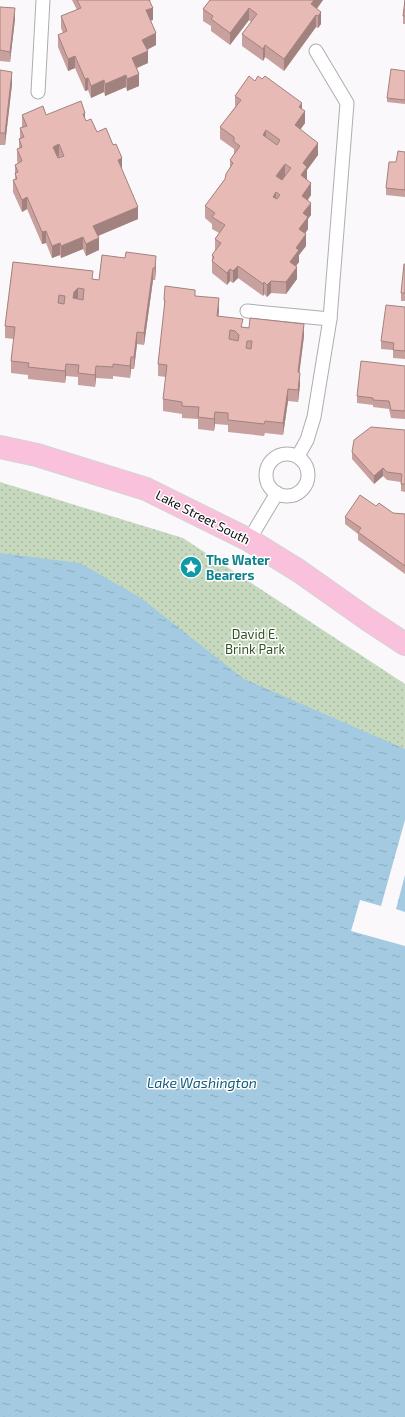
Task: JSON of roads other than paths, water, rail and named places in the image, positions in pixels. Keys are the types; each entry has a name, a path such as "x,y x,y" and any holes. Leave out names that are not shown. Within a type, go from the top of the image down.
{"main road":[{"name":"Lake Street South","path":"0,447 37,455 146,489 249,540 299,571 367,620 405,644"}],"lane":[{"path":"38,92 43,0"},
{"path":"298,456 307,440 314,417 330,319 347,103 316,51"},
{"path":"247,311 330,319"},
{"path":"290,453 298,456 304,461 308,469 309,477 306,485 301,492 293,495 285,496 277,493 270,488 267,480 266,472 269,464 274,458 282,454 290,453"},
{"path":"249,540 277,493"}],"water":[{"name":"Lake Washington","path":"0,553 80,563 141,598 244,679 405,749 405,1417 0,1417"}],"place":[{"name":"The Water Bearers","path":"191,567"}],"park label":[{"name":"David E. Brink Park","path":"255,642"}]}
